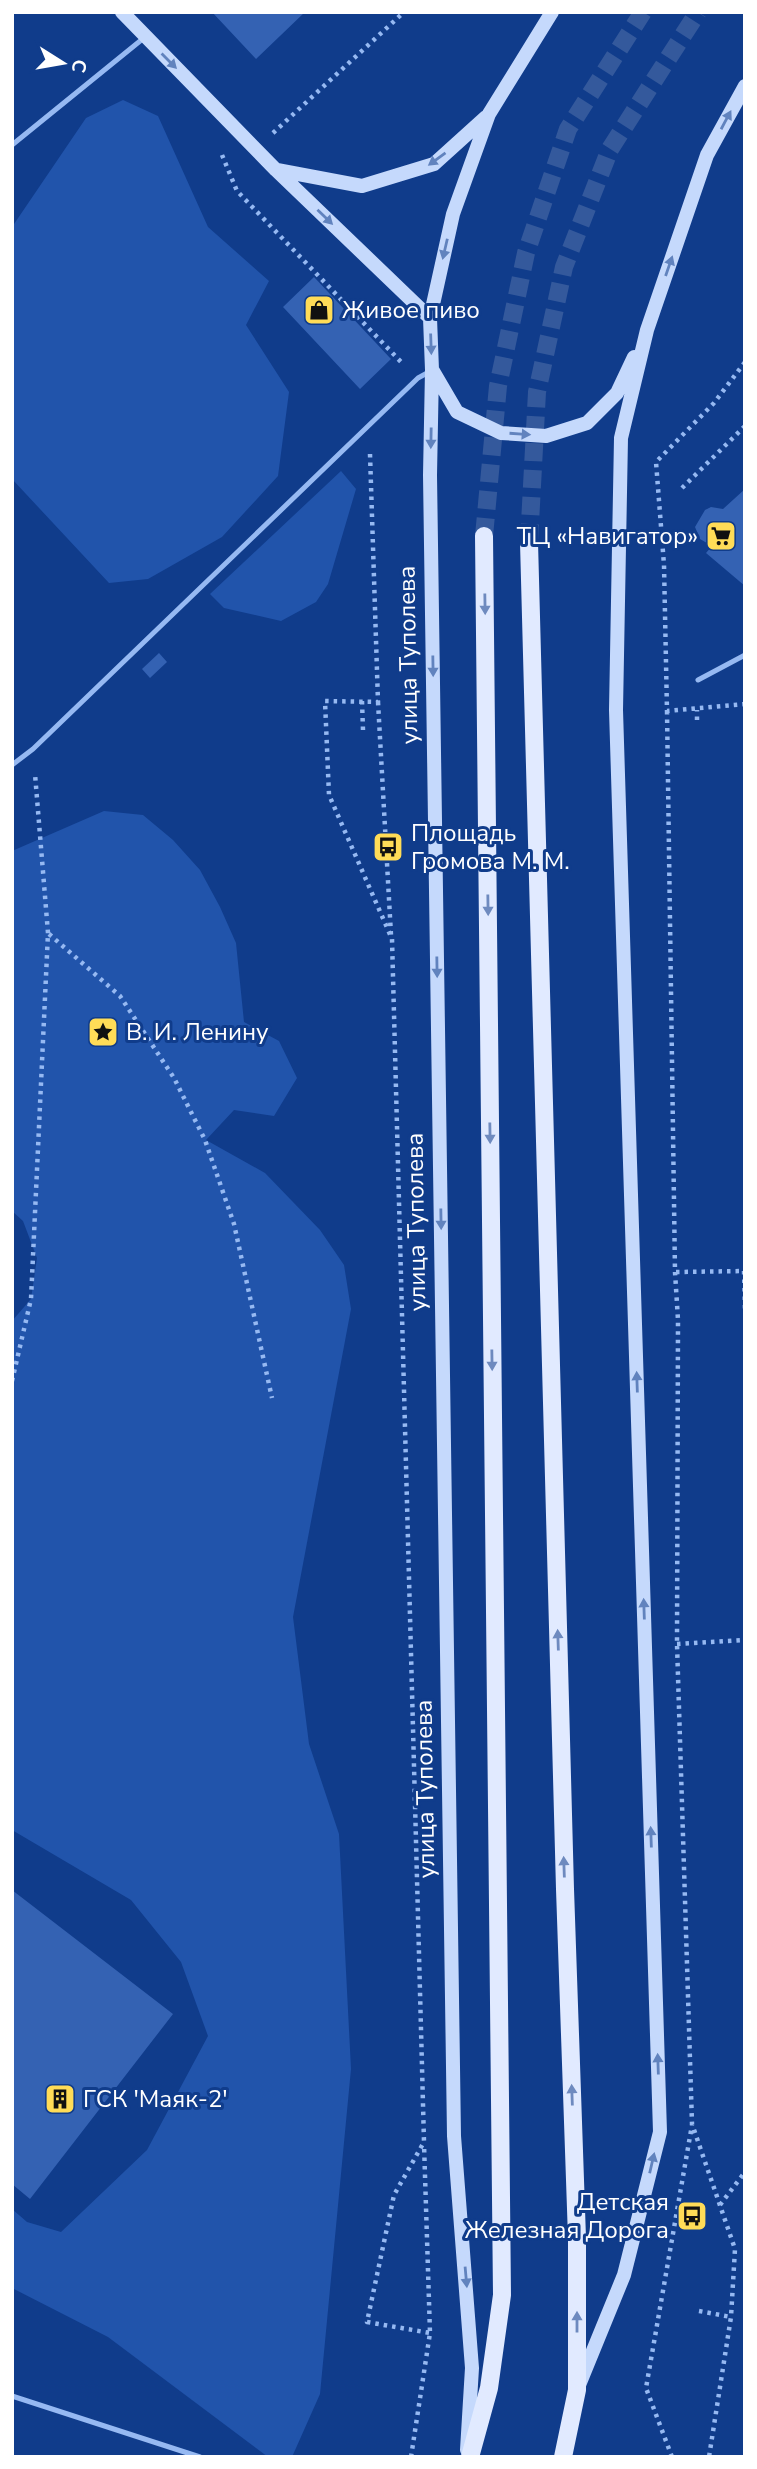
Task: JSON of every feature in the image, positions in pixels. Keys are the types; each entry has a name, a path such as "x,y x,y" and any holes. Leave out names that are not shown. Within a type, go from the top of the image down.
{"main road":[{"path":"122,12 276,170 430,318"},
{"name":"улица Туполева","path":"468,2457 472,2368 454,2136 430,503 430,318 453,214 489,114 552,12"},
{"path":"577,2390 624,2275 660,2132 616,710 621,438 647,330 707,155 745,86"},
{"path":"276,170 362,186 433,164 489,114"},
{"path":"432,370 457,412 501,433 546,436 587,423 617,393 647,330"},
{"name":"улица Туполева","path":"468,2457 489,2388 502,2295 484,536"},
{"path":"529,542 564,1861 577,2238 577,2390 565,2453"}],"lane":[{"path":"12,145 145,37"},
{"path":"12,765 33,749 418,378 432,370"},
{"path":"698,680 745,655"},
{"path":"12,2396 200,2457"}],"path":[{"path":"262,126 271,136 404,12"},
{"path":"219,146 237,191 403,362 397,373"},
{"path":"672,2457 646,2388 692,2124 677,1644 678,1320 675,1272 664,565 656,462 714,403 745,362"},
{"path":"369,426 378,702 391,939 430,2333 411,2457"},
{"path":"682,488 745,426"},
{"path":"378,702 325,701 329,795 391,939"},
{"path":"362,701 363,730"},
{"path":"667,712 745,704"},
{"path":"697,710 697,720"},
{"path":"12,1381 31,1300 48,933 33,749"},
{"path":"48,933 120,996 174,1078 205,1140 234,1224 272,1398"},
{"path":"675,1272 744,1271 745,1310"},
{"path":"677,1644 745,1640"},
{"path":"692,2124 735,2249 731,2317 709,2457"},
{"path":"424,2142 394,2195 367,2322 430,2333"},
{"path":"720,2205 745,2172"},
{"path":"699,2311 731,2317"}],"shaded area":[{"path":"123,100 158,116 208,227 269,281 246,325 289,392 278,476 222,537 148,579 109,583 12,479 12,227 86,118"},
{"path":"341,471 356,489 328,584 316,602 281,621 224,608 210,594"},
{"path":"104,811 143,815 173,840 200,870 220,907 236,943 244,1022 279,1041 297,1078 274,1116 234,1110 206,1140 265,1173 320,1230 344,1265 351,1309 293,1617 309,1744 339,1834 351,2069 320,2394 292,2457 268,2457 108,2337 12,2288 12,2209 27,2222 61,2232 147,2150 208,2036 181,1962 131,1900 12,1830 12,1321 31,1299 37,1258 23,1221 12,1211 12,851"}],"building":[{"path":"212,12 305,12 256,59"},
{"path":"314,277 391,359 360,389 283,307"},
{"name":"ТЦ «Навигатор»","path":"745,489 745,586 706,553 712,546 700,539 695,527 705,510 711,507 723,509"},
{"path":"159,653 167,662 150,678 142,669"},
{"name":"ГСК 'Маяк-2'","path":"12,1890 173,2014 30,2199 12,2184"}],"tunnel":[{"path":"484,536 498,386 526,253 568,129 643,12"},
{"path":"529,542 537,392 564,267 610,149 698,12"}],"place":[{"name":"Живое пиво","path":"319,310"},
{"name":"ТЦ «Навигатор»","path":"721,536"},
{"name":"Площадь Громова М. М.","path":"388,847"},
{"name":"В. И. Ленину","path":"103,1032"},
{"name":"ГСК 'Маяк-2'","path":"60,2099"},
{"name":"Детская Железная Дорога","path":"692,2216"}]}
